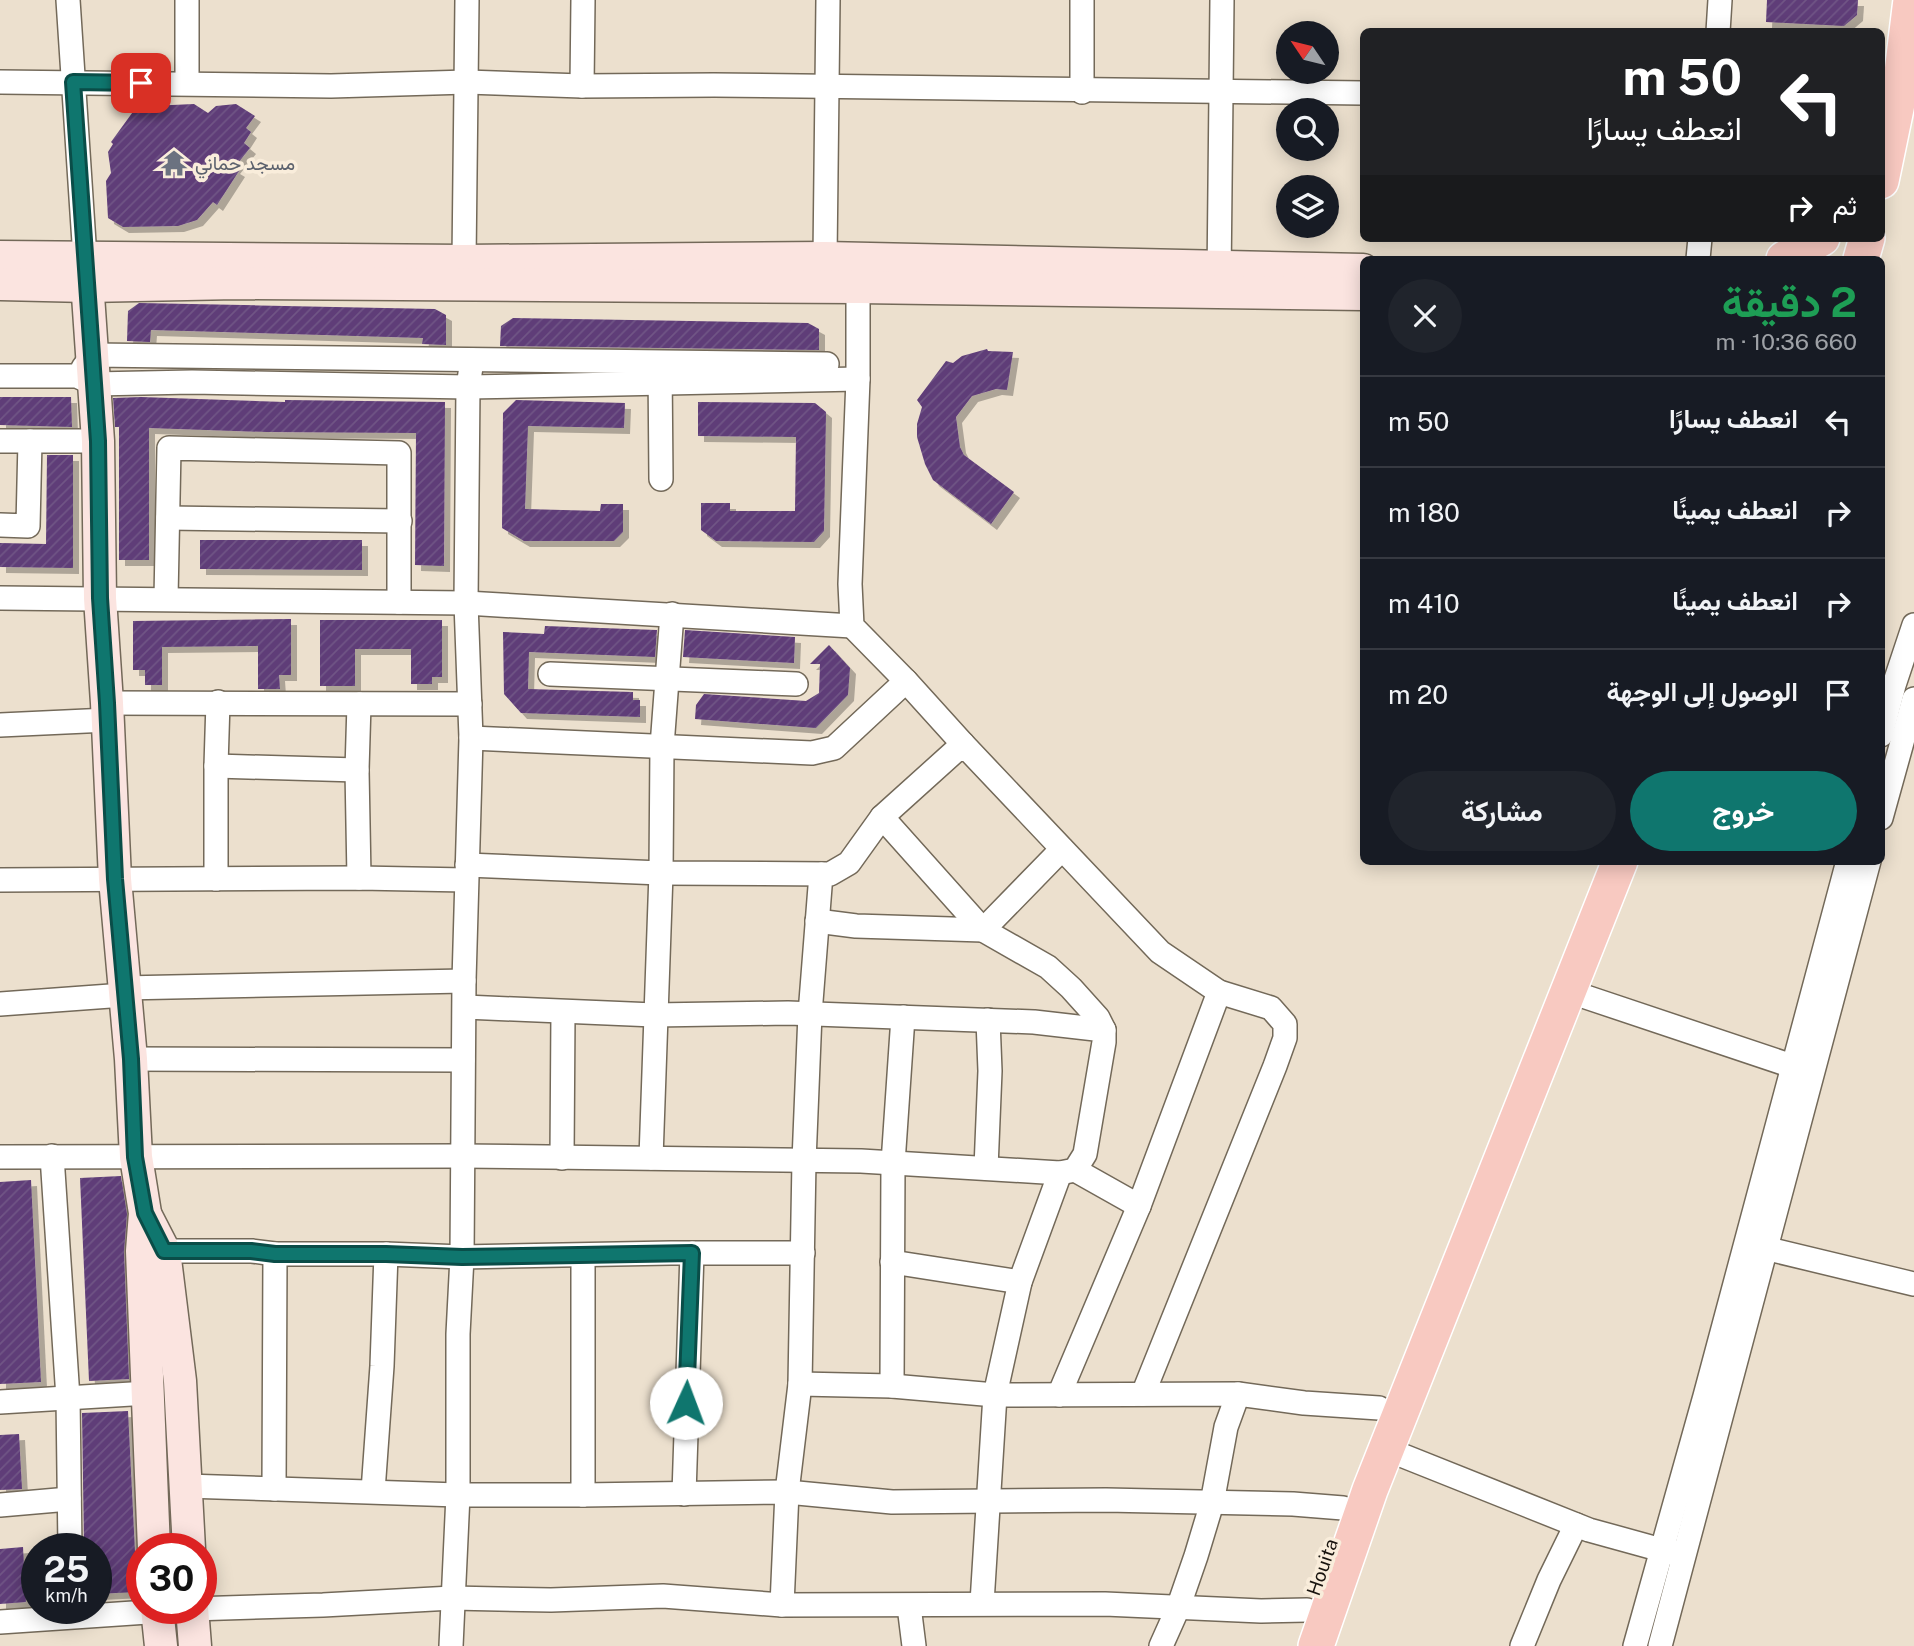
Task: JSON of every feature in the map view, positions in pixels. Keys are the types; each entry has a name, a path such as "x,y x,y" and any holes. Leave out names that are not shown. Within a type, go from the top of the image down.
{"main road":[{"path":"1885,28 1888,0"},
{"path":"1885,162 1900,89 1911,0"},
{"path":"1789,256 1815,242"},
{"path":"1354,1495 1379,1408 1595,865"},
{"path":"1354,1495 1386,1449 1618,865"},
{"name":"Houita","path":"1296,1646 1307,1610 1354,1495"},
{"name":"Houita","path":"1316,1646 1354,1495"}],"street":[{"path":"68,0 86,272 88,372 98,441 100,598 115,879 131,1059 135,1157 180,1381 188,1533"},
{"path":"187,0 187,83"},
{"path":"464,261 467,0"},
{"path":"582,86 583,0"},
{"path":"825,258 828,0"},
{"path":"1082,0 1082,92"},
{"path":"1219,281 1222,0"},
{"path":"1718,28 1720,0"},
{"path":"0,82 331,86 467,82 582,86 828,86 1082,92 1360,93"},
{"path":"0,257 86,272 236,283 858,274 1219,281 1360,294"},
{"path":"0,284 86,272 464,261 825,258 858,274"},
{"path":"1219,281 1360,270"},
{"path":"852,626 850,584 858,274"},
{"path":"0,376 472,360 661,372 857,372"},
{"path":"451,1646 458,1495 464,981 471,738 466,603 468,387 472,360"},
{"path":"88,372 192,382 468,387 661,372"},
{"path":"661,372 661,479"},
{"path":"0,441 98,441"},
{"path":"0,526 28,526 30,441"},
{"path":"166,598 169,448 399,453 399,601"},
{"path":"169,518 400,521"},
{"path":"0,598 466,603 852,626 1160,952 1219,992 1271,1008 1286,1024 1285,1038 1143,1394"},
{"path":"650,1158 661,873 662,746 672,614"},
{"path":"1885,722 1914,625"},
{"path":"550,674 796,684"},
{"path":"471,738 812,753 834,748 906,681"},
{"path":"1885,804 1914,699"},
{"path":"0,725 108,711 218,702 470,704"},
{"path":"216,879 218,702"},
{"path":"359,704 359,878"},
{"path":"0,880 359,878 467,872 830,874 849,863 882,817 963,744"},
{"path":"216,766 357,770"},
{"path":"882,817 983,930 1048,967 1098,1018 1104,1030 1085,1154 1068,1171 1020,1282 995,1395 982,1603"},
{"path":"817,921 856,926 983,930 1062,849"},
{"path":"1848,865 1851,888"},
{"path":"1660,1646 1669,1612 1672,1553 1705,1396 1755,1245 1851,888 1866,865"},
{"path":"782,1605 787,1492 800,1384 810,1014 821,874"},
{"path":"0,1004 124,991 464,981"},
{"path":"1568,991 1803,1070"},
{"path":"1059,1395 1139,1206 1219,992"},
{"path":"465,1007 654,1016 810,1014 988,1020 1104,1030"},
{"path":"562,1158 563,1012"},
{"path":"892,1386 893,1163 903,1017"},
{"path":"986,1168 990,1071 988,1020"},
{"path":"131,1059 463,1060"},
{"path":"52,1156 68,1398 70,1533"},
{"path":"0,1157 462,1156 861,1161 1068,1171 1139,1206"},
{"path":"1755,1245 1914,1284"},
{"path":"153,1251 462,1257 803,1254"},
{"path":"153,1251 148,1393 154,1533"},
{"path":"684,1494 692,1253"},
{"path":"274,1489 275,1254"},
{"path":"373,1491 382,1366 386,1254"},
{"path":"583,1256 583,1495"},
{"path":"892,1262 1020,1282"},
{"path":"800,1384 892,1386 995,1395 1238,1394 1304,1403 1379,1408"},
{"path":"0,1402 148,1393"},
{"path":"1161,1646 1178,1608 1212,1503 1226,1427 1238,1394"},
{"path":"1386,1449 1576,1525 1672,1553"},
{"path":"186,1486 458,1495 787,1492 892,1502 1106,1500 1293,1504 1354,1495"},
{"path":"0,1505 69,1499"},
{"path":"1522,1646 1549,1580 1576,1525"},
{"path":"1635,1646 1646,1607 1672,1553"},
{"path":"217,1608 452,1598 551,1600 663,1596 782,1605 1105,1604 1307,1610"},
{"path":"909,1605 914,1646"},
{"path":"1646,1607 1669,1612"},
{"path":"0,1622 21,1619"},
{"path":"159,1624 161,1646"},
{"path":"193,1624 195,1646"}],"building":[{"path":"1767,0 1858,0 1857,15 1844,26 1766,22"},
{"name":"مسجد حماني","path":"194,104 208,113 216,106 236,104 255,116 246,128 251,132 244,143 250,148 234,168 239,171 217,205 213,202 197,220 178,226 123,227 108,218 106,181 111,173 108,152 113,144 111,142 135,109 142,113 150,106"},
{"path":"139,303 435,309 446,315 446,345 422,344 423,338 151,330 150,342 127,341 128,311"},
{"path":"513,318 808,323 819,329 819,350 500,346 501,326"},
{"path":"987,349 1013,352 1007,390 996,389 972,396 956,417 960,447 964,455 1014,492 991,524 933,480 917,437 917,424 922,407 917,400 946,361 953,363 962,356"},
{"path":"0,397 71,397 72,427 0,425"},
{"path":"113,398 285,402 445,402 444,566 415,565 416,433 149,428 149,560 119,560 119,427 115,427"},
{"path":"516,400 625,403 624,428 528,426 525,509 600,511 601,504 623,504 623,532 614,541 524,541 502,528 503,413"},
{"path":"698,402 815,403 826,412 824,531 814,542 716,541 701,530 701,503 730,503 730,511 795,511 796,437 698,436"},
{"path":"47,455 73,455 73,568 0,567 0,543 46,544"},
{"path":"200,540 362,540 362,570 200,569"},
{"path":"291,619 291,675 279,675 280,689 258,689 258,646 162,647 162,685 145,685 145,670 133,670 133,621"},
{"path":"320,620 442,620 442,677 432,677 432,684 411,684 411,649 355,649 355,686 320,686"},
{"path":"545,626 657,630 655,657 529,652 528,689 633,692 633,700 640,700 640,717 521,713 504,694 503,632 544,634"},
{"path":"685,630 795,637 794,663 683,657"},
{"path":"829,645 850,668 848,695 816,728 695,719 696,705 704,694 806,701 819,693 820,664 810,664"},
{"path":"121,1176 127,1214 124,1252 129,1379 89,1381 80,1178"},
{"path":"31,1180 41,1382 0,1384 0,1182"},
{"path":"128,1411 134,1533 126,1533 126,1593 112,1593 112,1533 84,1533 82,1413"},
{"path":"19,1434 22,1489 0,1490 0,1435"},
{"path":"21,1547 21,1602 0,1604 0,1549"}],"place":[{"name":"مسجد حماني","path":"174,163"}],"route":[{"path":"141,83 73,82 98,441 100,598 115,879 131,1059 135,1157 145,1213 164,1251 462,1257 692,1253 686,1403"}]}
